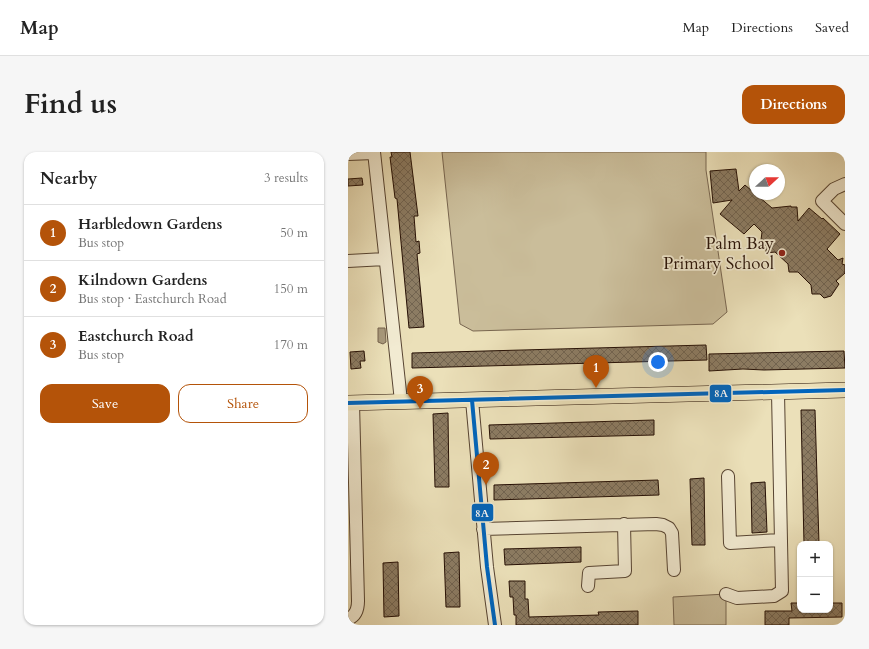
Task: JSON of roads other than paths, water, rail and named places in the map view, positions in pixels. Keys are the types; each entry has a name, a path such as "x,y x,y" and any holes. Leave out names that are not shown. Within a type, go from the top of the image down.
{"main road":[{"path":"350,403 778,393 845,390"}],"street":[{"path":"348,154 374,152 400,401"},
{"path":"845,184 834,189 822,201 845,224"},
{"path":"348,261 385,259"},
{"path":"726,594 737,598 774,596 782,591 778,393"},
{"path":"472,400 487,567 496,625"},
{"path":"348,619 355,614 358,608 350,403"},
{"path":"728,476 730,543 780,540"},
{"path":"483,529 624,524 662,525 669,528 672,533 680,557 674,570"},
{"path":"588,586 589,573 625,571 624,524"}],"place":[{"name":"Palm Bay Primary School","path":"782,253"},
{"name":"Harbledown Gardens","path":"596,388"},
{"name":"Eastchurch Road","path":"420,409"},
{"name":"Kilndown Gardens","path":"486,485"}]}
